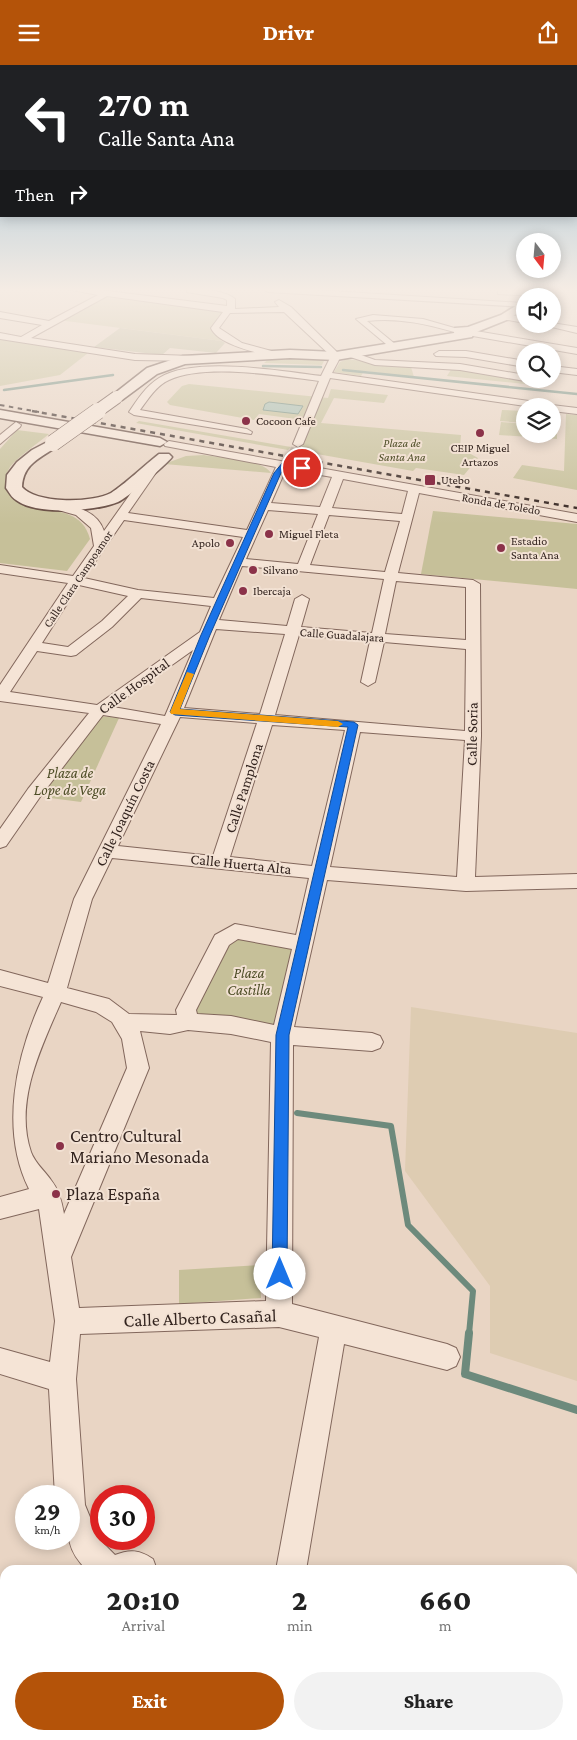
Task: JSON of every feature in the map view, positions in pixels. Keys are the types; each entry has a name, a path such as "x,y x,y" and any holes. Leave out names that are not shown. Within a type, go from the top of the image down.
{"street":[{"path":"150,367 152,371"},
{"path":"100,546 98,529 92,520 76,511 25,498 16,491 13,484 15,475 24,464 152,371 161,367"},
{"path":"244,371 250,367"},
{"path":"298,444 331,367"},
{"path":"460,367 516,376"},
{"path":"247,432 134,412 139,403 166,377 201,370 326,377 516,402"},
{"path":"561,370 577,372"},
{"path":"561,409 577,411"},
{"path":"0,414 101,432 164,453"},
{"path":"0,441 16,425"},
{"path":"101,432 138,455 219,453 268,462 282,471"},
{"path":"55,506 83,505 105,501 124,492 164,453"},
{"name":"Calle Clara Campoamor","path":"0,696 164,453"},
{"path":"138,455 141,475"},
{"name":"Ronda de Toledo","path":"282,471 339,474 577,518"},
{"name":"Calle Joaquín Costa","path":"48,1196 29,1172 20,1154 14,1127 17,1093 29,1051 56,993 83,899 172,716 250,534 267,501 277,492 282,471"},
{"path":"302,567 339,474"},
{"path":"368,682 391,575 415,488"},
{"path":"267,501 325,511 407,518"},
{"path":"121,516 250,534"},
{"path":"239,562 391,575"},
{"path":"2,572 76,581 138,594 219,603"},
{"name":"Calle Soria","path":"391,575 473,584 472,736 466,884"},
{"path":"33,646 71,652 107,624 138,594"},
{"name":"Calle Pamplona","path":"220,861 302,599"},
{"name":"Calle Guadalajara","path":"208,630 293,632 473,645"},
{"name":"Calle Hospital","path":"0,842 34,793 98,711 208,630"},
{"path":"0,696 44,700 98,711 172,716 266,718 472,736"},
{"path":"279,1314 282,1035 354,725"},
{"name":"Calle Huerta Alta","path":"107,851 220,861 321,873 466,884 577,881"},
{"path":"188,1022 186,1010 222,940 235,931 303,944"},
{"path":"0,978 102,1005 114,1011 126,1022 135,1045 138,1068 58,1257"},
{"path":"126,1022 170,1025 188,1022 231,1025 282,1035 372,1042"},
{"path":"0,1208 48,1196 68,1321 62,1379 71,1511 88,1550 104,1565"},
{"name":"Calle Alberto Casañal","path":"68,1321 279,1314 447,1357"},
{"path":"292,1565 334,1328"},
{"path":"0,1361 62,1379"}],"shaded area":[{"path":"269,402 303,406 298,414 263,410 265,404"},
{"path":"411,1007 577,1033 577,1381 490,1353 490,1286 405,1171"}],"green space":[{"path":"0,367 70,367 60,375 0,386"},
{"path":"337,367 411,367 414,377 364,371 361,376 334,372"},
{"path":"452,368 459,368 516,378 516,383 447,376"},
{"name":"Plaza de Santa Ana","path":"189,384 328,398 331,389 388,395 384,403 334,398 321,423 461,435 460,448 478,458 464,475 416,468 413,471 300,451 311,423 318,422 259,414 254,420 170,405 167,402 182,386"},
{"path":"502,410 516,411 516,422 500,421"},
{"path":"566,414 577,415 577,490 513,478 522,465 564,471"},
{"path":"139,421 291,447 288,450 136,423"},
{"path":"501,422 516,423 516,436 499,435"},
{"path":"17,430 49,434 23,454 10,467 7,473 6,485 11,495 20,503 73,516 86,529 90,539 67,571 0,563 0,449"},
{"path":"204,455 251,462 266,468 271,473 164,464 186,456"},
{"name":"Estadio Santa Ana","path":"433,511 577,524 577,589 421,574"},
{"name":"Plaza de Lope de Vega","path":"100,716 119,718 81,802 35,796"},
{"name":"Plaza Castilla","path":"235,934 300,946 278,1027 192,1017 224,942"},
{"path":"259,1265 261,1298 179,1304 179,1270"}],"waterway":[{"path":"343,370 577,394"},
{"path":"4,390 113,375"},
{"path":"297,1113 391,1126 408,1225 473,1291 469,1334"},
{"path":"469,1333 465,1374 577,1410"}],"tunnel":[{"path":"286,474 298,444"}],"railway":[{"path":"0,405 39,412"},
{"path":"32,411 577,508"}],"slow traffic":[{"path":"190,674 175,712 338,724"}],"place":[{"name":"Cocoon Cafe","path":"246,421"},
{"name":"CEIP Miguel Artazos","path":"480,433"},
{"name":"Utebo","path":"430,480"},
{"name":"Miguel Fleta","path":"269,534"},
{"name":"Apolo","path":"230,543"},
{"name":"Estadio Santa Ana","path":"501,548"},
{"name":"Silvano","path":"253,570"},
{"name":"Ibercaja","path":"243,591"},
{"name":"Centro Cultural Mariano Mesonada","path":"60,1146"},
{"name":"Plaza España","path":"56,1194"}],"route":[{"path":"280,1274 282,1035 354,725 175,712 205,635 269,496 277,473 283,464 302,468"}]}
